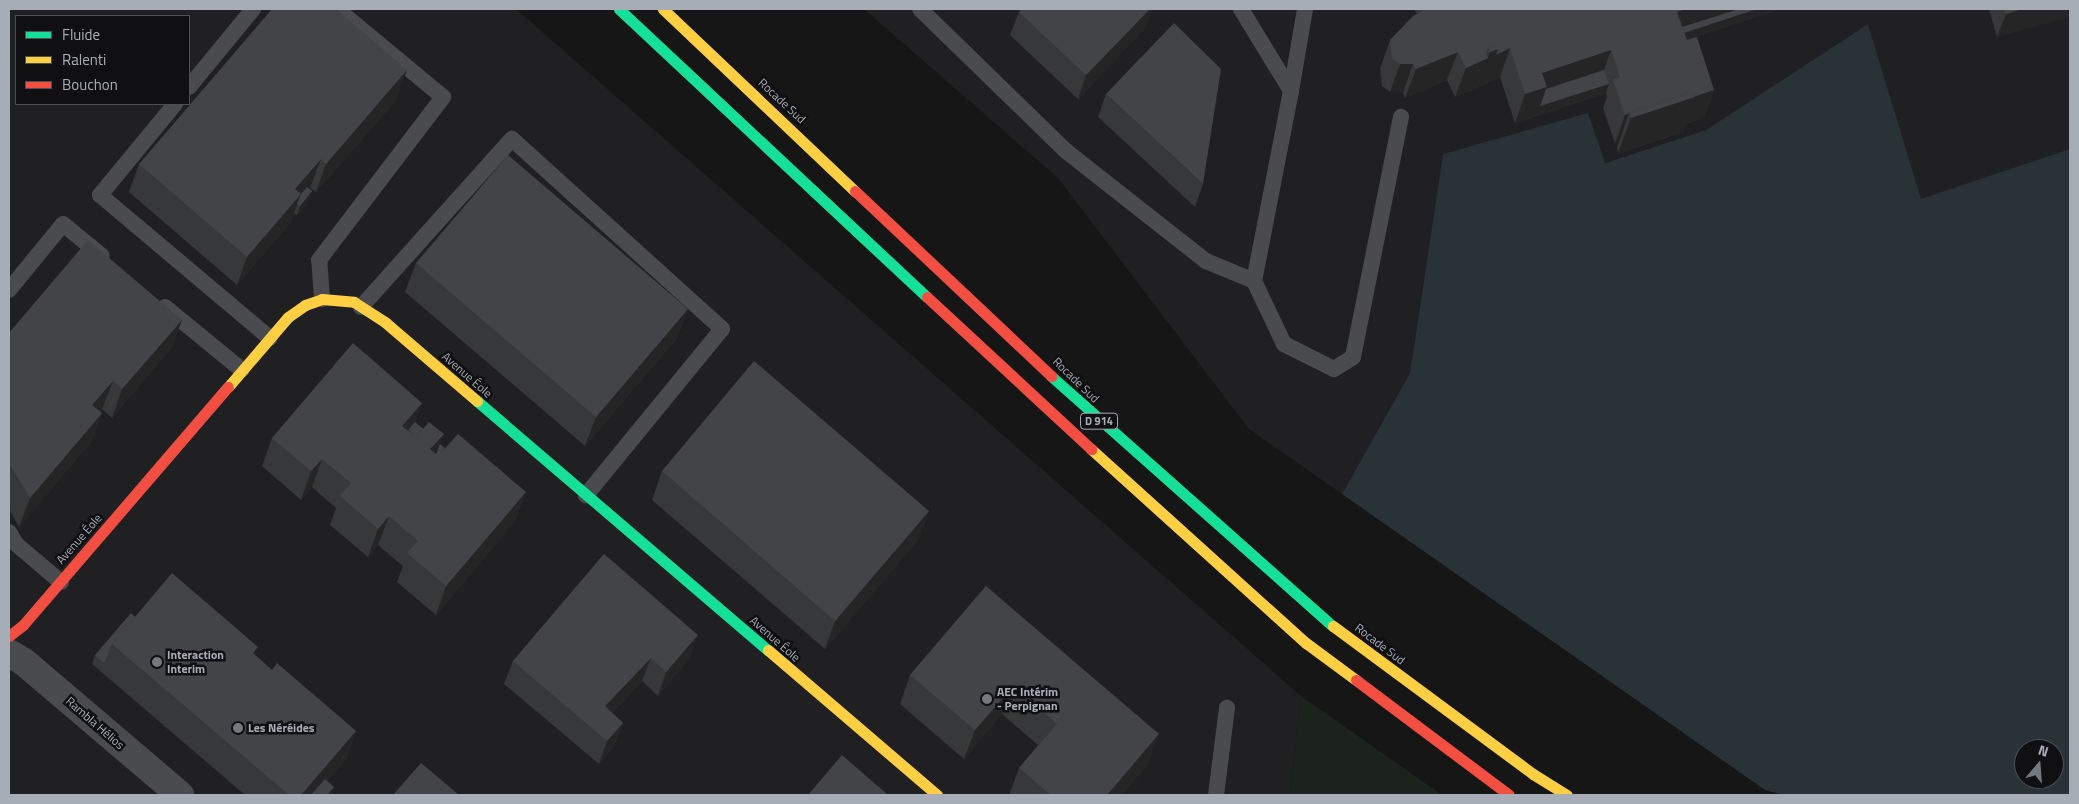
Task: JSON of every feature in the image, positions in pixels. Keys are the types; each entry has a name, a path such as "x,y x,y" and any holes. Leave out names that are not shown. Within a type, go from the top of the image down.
{"main road":[{"name":"D 914","path":"619,9 1084,443 1306,642 1509,795"},
{"name":"Rocade Sud","path":"663,9 1099,421 1322,617 1533,774 1567,795"},
{"name":"Avenue Éole","path":"9,636 23,625 61,582 288,317 305,304 322,299 354,302 386,324 937,795"}],"street":[{"name":"Rambla Hélios","path":"9,653 24,662 180,795"}],"lane":[{"path":"190,86 254,9"},
{"path":"322,299 318,260 443,97 337,9"},
{"path":"920,9 1066,151 1206,261 1254,281"},
{"path":"1241,9 1290,91"},
{"path":"1306,9 1254,281 1284,344 1334,368 1353,358 1401,117"},
{"path":"174,105 100,195 270,338"},
{"path":"360,307 512,139 722,329 586,495"},
{"path":"9,290 63,224 116,267"},
{"path":"153,297 242,370"},
{"path":"9,532 16,544 61,582"},
{"path":"1216,795 1227,708"}],"shaded area":[{"path":"9,9 516,9 1301,696 1290,795 9,795"},
{"path":"864,9 2070,9 2070,149 1921,200 1868,24 1706,130 1604,163 1588,114 1443,154 1410,373 1342,494 1249,429 1058,178"},
{"path":"1868,24 1921,199 2070,149 2070,795 1784,795 1765,790 1342,494 1410,373 1443,154 1588,113 1605,163 1706,130"},
{"path":"1301,696 1442,795 1290,795"}],"building":[{"path":"272,9 336,9 407,70 326,164 321,159 295,189 301,194 247,257 139,164"},
{"path":"1022,9 1150,9 1086,75 1019,12"},
{"path":"1427,9 1686,9 1677,12 1687,40 1697,37 1714,90 1695,96 1693,91 1625,115 1613,80 1620,77 1611,50 1542,73 1547,87 1525,94 1510,48 1496,55 1498,49 1496,45 1488,48 1486,54 1488,58 1466,68 1458,52 1416,69 1413,64 1400,64 1392,58 1390,40 1413,16"},
{"path":"1739,9 1757,9 1684,33 1682,27"},
{"path":"2004,9 2023,9 2006,14"},
{"path":"1174,23 1221,69 1203,184 1106,94"},
{"path":"1496,45 1498,49 1490,52 1488,48"},
{"path":"1604,70 1609,84 1540,106 1546,89"},
{"path":"1693,91 1695,97 1631,118 1630,112"},
{"path":"508,155 688,309 596,417 416,263"},
{"path":"307,187 312,191 300,206 297,204 301,194"},
{"path":"88,240 182,320 122,389 113,381 92,405 102,413 30,498 9,463 9,333"},
{"path":"353,343 422,403 402,426 416,437 429,422 444,434 430,449 438,456 458,434 526,492 446,586 407,553 418,541 389,516 378,529 340,496 351,483 322,459 311,471 272,438"},
{"path":"754,361 929,511 835,621 662,471"},
{"path":"415,422 423,429 416,437 408,430"},
{"path":"440,444 445,448 438,456 436,455"},
{"path":"604,554 698,635 666,672 651,658 605,706 623,723 607,741 513,661"},
{"name":"Les Néréides","path":"172,573 258,647 253,653 272,670 277,663 356,731 301,795 289,795 112,644"},
{"path":"986,586 1159,734 1107,795 1051,795 1019,768 1057,724 1013,686 975,730 910,675"},
{"path":"131,613 135,617 112,644 104,663 95,655"},
{"path":"842,755 888,795 808,795"},
{"path":"421,763 459,795 393,795"},
{"path":"325,779 334,787 327,795 311,795"}],"traffic: fast":[{"path":"619,9 927,297"},
{"path":"1051,376 1333,626"},
{"path":"477,401 768,650"}],"traffic: slow":[{"path":"663,9 855,191"},
{"path":"228,387 288,317 305,305 322,299 354,302 386,323 477,401"},
{"path":"1091,449 1306,643 1356,680"},
{"path":"1333,626 1533,774 1567,795"},
{"path":"768,650 937,795"}],"traffic: jam":[{"path":"855,191 1051,376"},
{"path":"927,297 1091,449"},
{"path":"9,636 23,625 228,387"},
{"path":"1356,680 1509,795"}],"place":[{"name":"Interaction Interim","path":"157,662"},
{"name":"AEC Intérim - Perpignan","path":"987,699"},
{"name":"Les Néréides","path":"238,728"}]}
